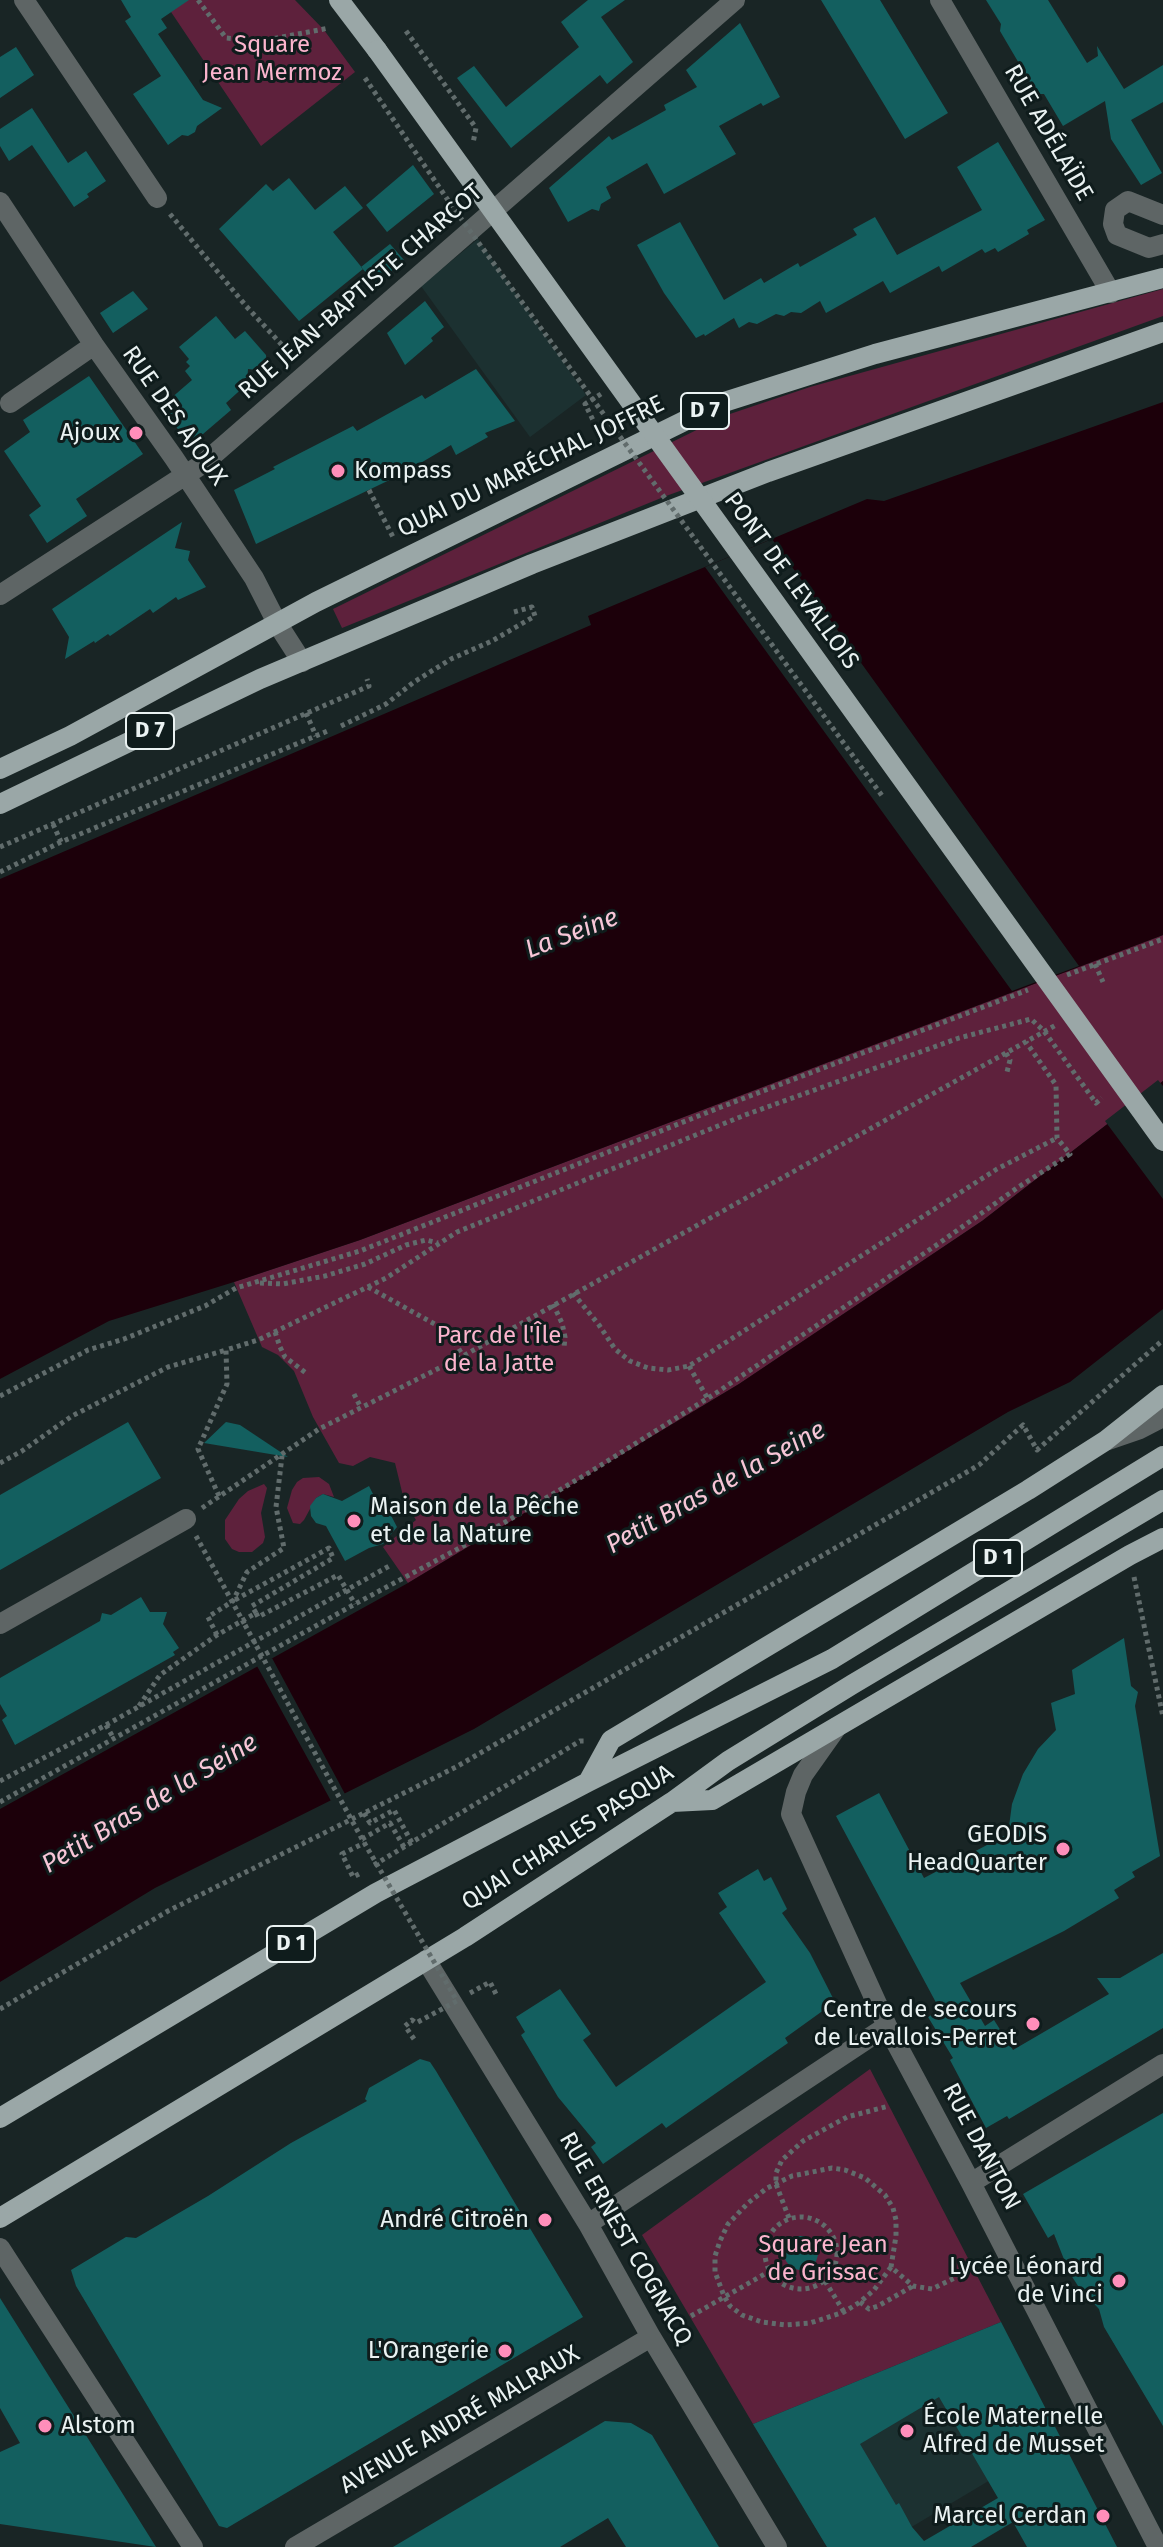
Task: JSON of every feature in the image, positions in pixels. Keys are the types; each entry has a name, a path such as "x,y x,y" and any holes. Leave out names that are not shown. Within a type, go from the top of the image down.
{"main road":[{"name":"PONT DE LEVALLOIS","path":"339,0 1163,1141"},
{"name":"QUAI DU MARÉCHAL JOFFRE","path":"0,769 70,736 277,623 721,403 875,354 1163,278"},
{"name":"D 7","path":"0,804 104,752 302,662 532,564 711,494 1163,332"},
{"path":"588,1782 611,1740 1028,1490 1105,1441 1163,1395"},
{"name":"QUAI CHARLES PASQUA","path":"0,2118 376,1893 832,1659 1163,1456"},
{"name":"QUAI CHARLES PASQUA","path":"0,2218 465,1937 672,1802 728,1761 1163,1500"},
{"path":"672,1802 712,1800 1163,1538"}],"street":[{"path":"24,0 157,198"},
{"name":"RUE JEAN-BAPTISTE CHARCOT","path":"0,595 204,463 735,0"},
{"name":"RUE ADÉLAÏDE","path":"940,0 1111,293"},
{"path":"1163,215 1128,201 1115,210 1113,224 1117,235 1149,248 1163,244"},
{"name":"RUE DES AJOUX","path":"0,202 254,578 302,662"},
{"path":"10,403 94,345"},
{"path":"1105,1441 1163,1417"},
{"path":"0,1624 186,1519"},
{"name":"RUE DANTON","path":"837,1726 803,1775 791,1814 887,2026 1158,2547"},
{"name":"RUE ERNEST COGNACQ","path":"426,1960 588,2224 651,2337 777,2547"},
{"path":"588,2224 887,2026"},
{"path":"971,2183 1163,2064"},
{"path":"0,2248 193,2547"},
{"name":"AVENUE ANDRÉ MALRAUX","path":"295,2547 651,2337"}],"path":[{"path":"198,0 226,38 261,41 329,28"},
{"path":"406,31 476,128 471,153"},
{"path":"362,73 454,209 888,804"},
{"path":"157,198 246,306 307,373"},
{"path":"585,404 614,386"},
{"path":"585,404 592,397"},
{"path":"585,404 597,428 609,420"},
{"path":"369,490 405,559"},
{"path":"341,726 386,704 451,659 492,641 535,616 532,607 514,612"},
{"path":"0,847 369,686 367,679"},
{"path":"306,713 316,736"},
{"path":"0,872 61,842 330,730"},
{"path":"53,824 61,842"},
{"path":"1057,979 1163,939"},
{"path":"1095,964 1103,982"},
{"path":"1018,983 1028,996"},
{"path":"0,1396 88,1350 205,1306 236,1288 360,1251 736,1101 1042,985"},
{"path":"0,1463 72,1416 168,1367 275,1332 386,1278 457,1232 668,1144 945,1043 1031,1019 1044,1031 1096,1103 1102,1098"},
{"path":"1046,1021 1083,1072"},
{"path":"457,2001 363,1841 186,1519 319,1429 463,1356 1044,1031"},
{"path":"0,1802 480,1537 708,1399 1070,1154 1057,1138 1056,1085 1026,1042"},
{"path":"1006,1053 1010,1060 1007,1072"},
{"path":"573,1293 615,1349 630,1361 648,1368 668,1370 689,1366 997,1169 1057,1138"},
{"path":"252,1283 283,1284 325,1276 365,1264 416,1242 426,1240 439,1244"},
{"path":"367,1286 449,1332 463,1356"},
{"path":"553,1304 562,1323 564,1348"},
{"path":"275,1332 285,1357 306,1373"},
{"path":"0,2009 168,1911 456,1767 979,1465 1023,1425 1037,1450 1163,1340"},
{"path":"219,1496 198,1449 227,1384 226,1350"},
{"path":"689,1366 708,1399"},
{"path":"354,1394 361,1408"},
{"path":"233,1601 247,1572 284,1548 276,1507 282,1455"},
{"path":"217,1635 208,1617 329,1548 333,1558 252,1606 258,1617 338,1575 355,1604"},
{"path":"1130,1555 1163,1717"},
{"path":"0,1781 139,1707 391,1565"},
{"path":"139,1707 160,1675 217,1635 244,1623 256,1613"},
{"path":"106,1725 114,1739"},
{"path":"404,1847 390,1823 342,1854 353,1877 412,1843 580,1741 611,1740"},
{"path":"364,1813 370,1823 394,1810 412,1843"},
{"path":"414,2039 405,2026 412,2020 416,2023 490,1982 496,1994"},
{"path":"789,2218 776,2184 776,2173 782,2160 803,2141 847,2117 889,2106"},
{"path":"832,2168 856,2174 876,2186 893,2208 896,2236 891,2267 874,2290 844,2312 810,2323 786,2325 762,2322 742,2315 730,2306 715,2272 715,2256 728,2224 756,2196 808,2171 832,2168"},
{"path":"811,2217 822,2222 836,2240 837,2261 825,2281 806,2289 795,2289 776,2280 770,2271 765,2251 767,2240 780,2223 789,2218 811,2217"},
{"path":"891,2267 913,2286 932,2289 973,2269"},
{"path":"691,2316 770,2271"},
{"path":"825,2281 844,2312"},
{"path":"860,2302 869,2309 913,2286"}],"shaded area":[{"path":"478,239 586,395 530,437 421,286"},
{"name":"École Maternelle Alfred de Musset","path":"1001,2322 1042,2449 878,2547 827,2547 753,2424"}],"green space":[{"name":"Square Jean Mermoz","path":"163,0 295,0 324,30 355,72 261,146"},
{"path":"1163,289 1163,316 666,496 342,628 333,609 727,415 810,387"},
{"name":"Parc de l'Île de la Jatte","path":"1163,935 1163,1081 982,1221 739,1384 408,1583 383,1547 416,1520 404,1500 395,1463 370,1457 353,1466 339,1463 313,1417 294,1371 278,1355 262,1347 234,1282 360,1240"},
{"path":"319,1477 329,1484 334,1497 323,1494 316,1498 304,1520 300,1524 293,1523 287,1508 292,1490 303,1478"},
{"path":"264,1484 267,1488 261,1513 263,1543 252,1552 232,1549 225,1539 225,1520 239,1499"},
{"name":"Square Jean de Grissac","path":"870,2069 1001,2322 753,2424 642,2235"}],"water":[{"name":"La Seine","path":"1163,402 1163,935 360,1240 109,1321 0,1379 0,879 591,625 588,616 867,499 884,501"},
{"name":"Petit Bras de la Seine","path":"1163,1081 1163,1309 1070,1382 1008,1412 474,1729 155,1888 0,1982 0,1809 408,1583 739,1384 982,1221"}],"pier":[{"path":"772,539 1079,966 1012,991 705,567"},
{"path":"1158,1080 1163,1086 1163,1199 1105,1121"},
{"path":"272,1658 345,1794 331,1801 257,1666"}],"building":[{"path":"121,0 189,0 161,19 167,28 158,34 203,100 222,108 197,126 195,132 182,135 168,145 133,94 161,76 125,21 131,17"},
{"path":"588,0 625,0 601,17 633,62 607,84 600,75 511,148 457,78 474,66 506,107 579,47 561,22"},
{"path":"821,0 880,0 948,113 905,139"},
{"path":"986,0 1048,0 1087,63 1098,56 1097,46 1124,89 1163,65 1163,102 1131,120 1162,173 1141,185 1111,139 1105,101 1063,126 1044,94 1037,94 1000,31 1001,24"},
{"path":"740,23 780,97 763,106 761,103 719,126 736,154 664,194 647,163 606,187 611,198 601,204 599,211 592,209 568,222 549,188 609,136 612,140 666,110 664,105 697,87 686,70"},
{"path":"16,47 34,75 0,98 0,57"},
{"path":"32,108 68,163 86,151 106,181 74,207 32,145 9,161 0,146 0,129"},
{"path":"998,142 1045,220 1027,230 1029,234 998,252 995,248 985,253 982,249 942,272 939,266 890,293 883,281 826,313 820,301 801,313 776,314 757,324 749,322 739,328 734,318 705,336 696,338 664,293 637,245 680,222 724,300 761,278 764,283 798,263 800,267 857,235 853,229 875,217 897,255 982,210 957,167"},
{"path":"413,165 434,194 387,232 366,205"},
{"path":"289,178 315,210 345,186 363,208 333,232 363,269 299,321 219,229 266,184 273,191"},
{"path":"390,244 404,260 376,284 361,267"},
{"path":"133,291 148,309 113,333 100,313"},
{"path":"425,301 444,327 405,365 387,333"},
{"path":"216,316 235,339 245,331 266,355 267,371 248,369 247,384 226,403 231,410 196,440 184,438 162,406 192,380 185,371 190,366 186,362 189,359 179,347"},
{"path":"476,369 515,421 485,433 488,437 456,455 451,445 402,474 256,544 234,490 353,426 357,431 422,395 425,399"},
{"path":"89,376 143,454 76,499 87,516 47,543 29,515 41,506 4,451 30,432 23,420"},
{"path":"182,522 175,548 190,551 188,560 206,587 178,600 176,597 153,613 150,609 110,636 108,634 94,641 65,659 69,637 52,609"},
{"path":"128,1422 161,1478 0,1570 0,1495"},
{"path":"226,1422 240,1425 288,1457 204,1443"},
{"name":"Maison de la Pêche et de la Nature","path":"369,1486 376,1500 384,1502 397,1527 383,1544 345,1561 326,1526 316,1523 311,1516 310,1506 323,1494 342,1501"},
{"path":"141,1597 150,1612 167,1612 163,1624 179,1648 173,1652 175,1655 15,1745 2,1720 7,1716 0,1704 0,1678 100,1621 102,1613 111,1615"},
{"path":"1124,1638 1131,1686 1138,1692 1135,1706 1160,1856 1132,1872 1135,1877 1114,1890 1119,1898 1064,1931 960,1983 985,2026 994,2020 1013,2050 1109,1994 1097,1978 1120,1978 1163,1953 1163,2028 1009,2119 1007,2116 986,2128 950,2060 953,2058 928,2017 940,2010 836,1816 879,1793 924,1878 1008,1834 1012,1804 1023,1774 1038,1749 1056,1730 1051,1703 1075,1694 1072,1670"},
{"path":"758,1869 764,1881 771,1877 787,1909 782,1913 810,1953 835,2002 785,2038 788,2043 666,2128 662,2123 603,2164 591,2147 596,2143 558,2097 521,2035 525,2032 516,2017 560,1989 591,2034 583,2040 616,2087 766,1982 719,1913 727,1907 718,1893"},
{"path":"420,2059 430,2062 436,2071 583,2317 227,2528 219,2526 76,2286 71,2270 126,2237 136,2238 291,2143 367,2101 369,2088"},
{"name":"Lycée Léonard de Vinci","path":"1163,2113 1163,2426 1104,2327 1099,2309 1069,2272 1054,2234 1048,2238 1023,2194"},
{"path":"801,2236 813,2241 818,2253 813,2265 801,2270 789,2265 784,2253 789,2241"},
{"name":"Alstom","path":"0,2298 156,2547 0,2524 0,2452 20,2443 0,2408"},
{"name":"École Maternelle Alfred de Musset","path":"1001,2322 1117,2547 1027,2547 1013,2522 971,2547 827,2547 753,2424","holes":["939,2397 998,2498 924,2541 899,2503 896,2505 860,2444"]},
{"path":"605,2421 631,2423 652,2435 719,2547 626,2547 608,2518 560,2547 393,2547"}],"place":[{"name":"Ajoux","path":"136,433"},
{"name":"Kompass","path":"338,471"},
{"name":"Maison de la Pêche et de la Nature","path":"354,1521"},
{"name":"GEODIS HeadQuarter","path":"1063,1849"},
{"name":"Centre de secours de Levallois-Perret","path":"1033,2024"},
{"name":"André Citroën","path":"545,2220"},
{"name":"Lycée Léonard de Vinci","path":"1119,2281"},
{"name":"L'Orangerie","path":"505,2351"},
{"name":"Alstom","path":"45,2426"},
{"name":"École Maternelle Alfred de Musset","path":"907,2431"},
{"name":"Marcel Cerdan","path":"1103,2516"}]}
